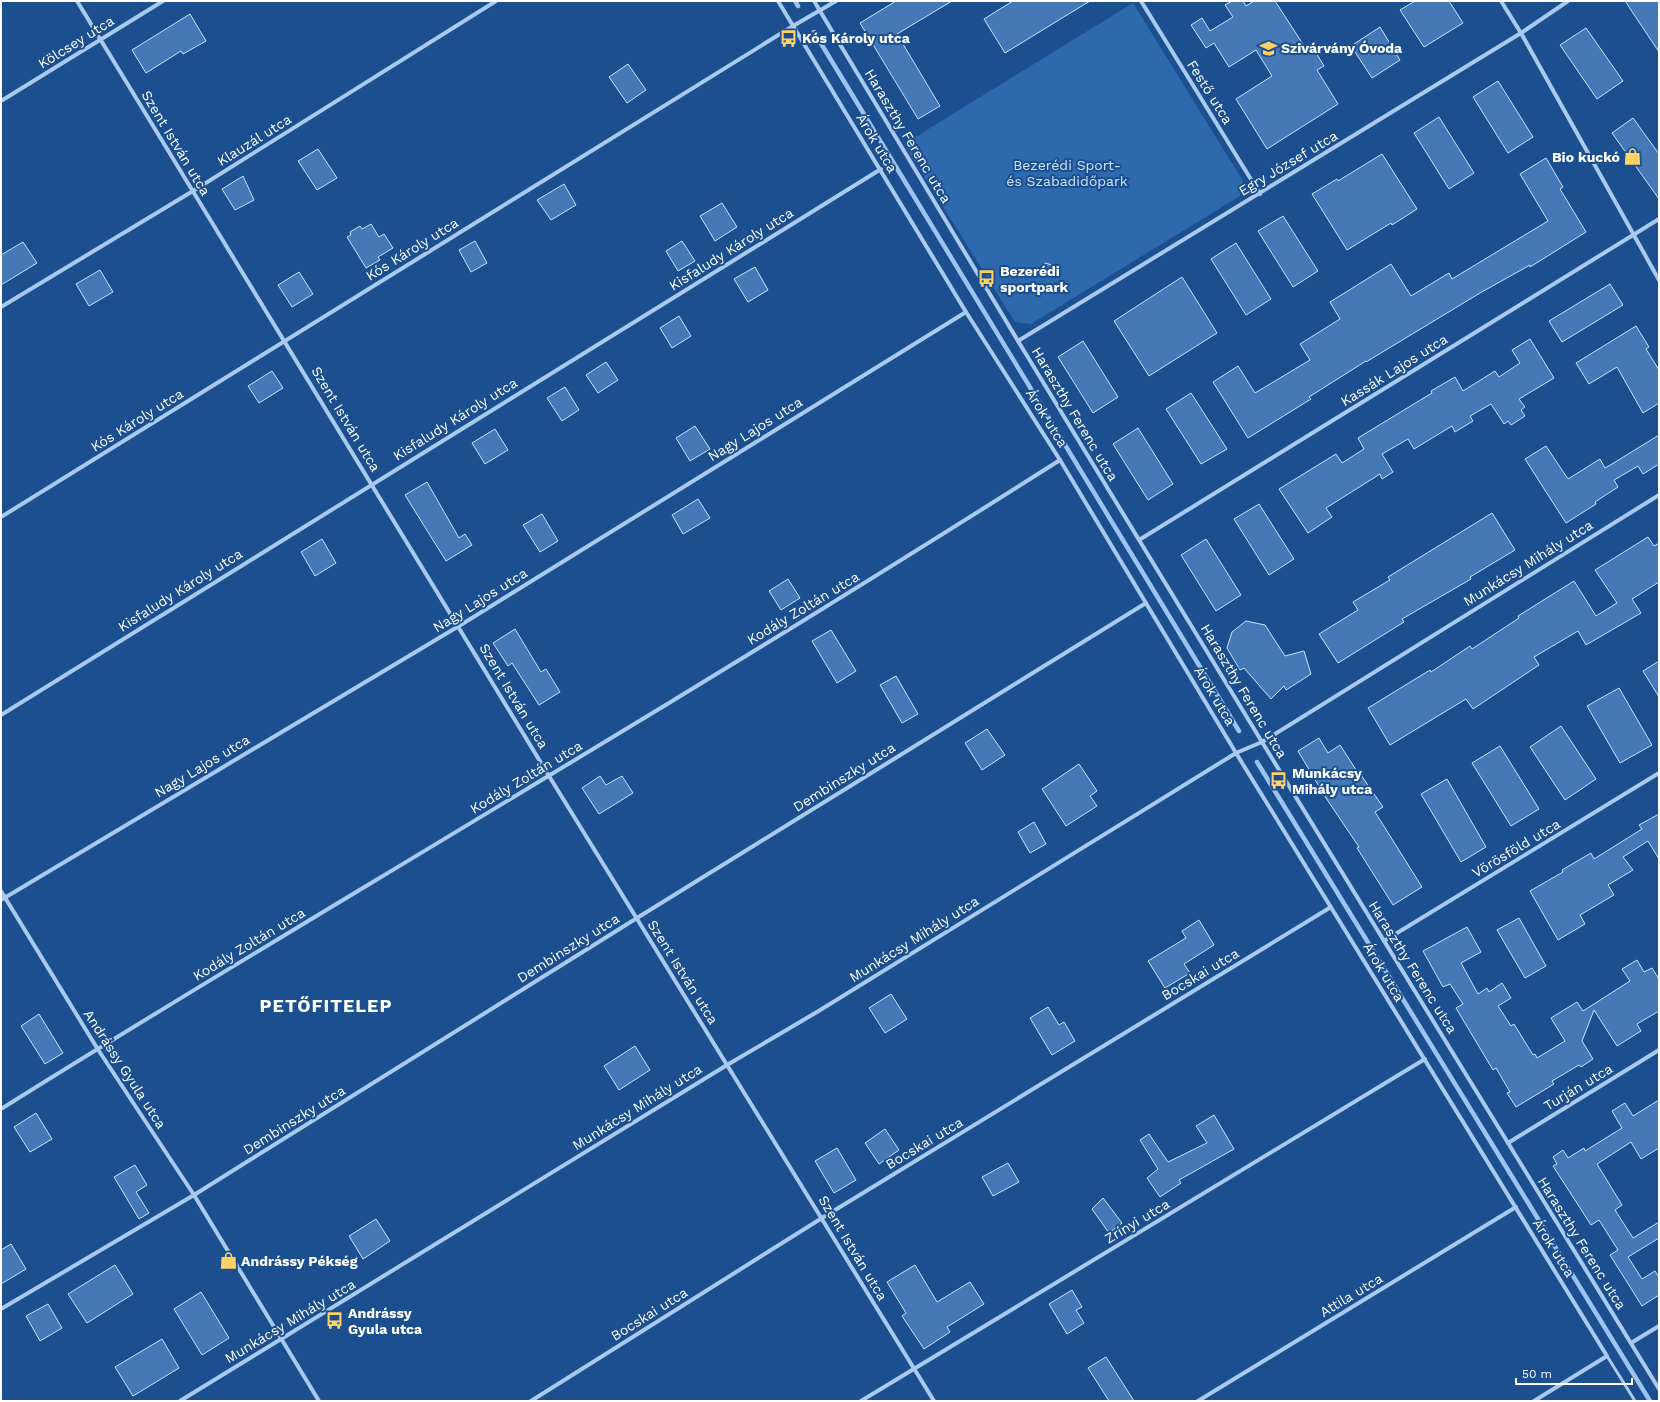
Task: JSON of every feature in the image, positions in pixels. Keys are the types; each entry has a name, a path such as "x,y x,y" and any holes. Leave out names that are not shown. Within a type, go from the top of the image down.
{"street":[{"name":"Szent István utca","path":"77,1 549,776 934,1401"},
{"name":"Kölcsey utca","path":"1,101 163,1"},
{"name":"Klauzál utca","path":"1,307 193,191 496,1"},
{"name":"Árok utca","path":"778,1 966,312 1060,460 1236,753 1608,1356"},
{"name":"Haraszthy Ferenc utca","path":"814,1 1139,540 1659,1389"},
{"name":"Kós Károly utca","path":"1,518 793,26 836,1"},
{"name":"Festő utca","path":"1141,1 1260,194"},
{"path":"1501,1 1521,33 1659,280"},
{"name":"Egry József utca","path":"1018,341 1521,33 1568,1"},
{"name":"Kisfaludy Károly utca","path":"1,714 880,169"},
{"name":"Kassák Lajos utca","path":"1139,540 1659,219"},
{"name":"Nagy Lajos utca","path":"3,899 459,626 966,312"},
{"name":"Kodály Zoltán utca","path":"1,1109 97,1048 549,776 924,546 1060,460"},
{"name":"Munkácsy Mihály utca","path":"180,1401 282,1340 727,1065 817,1012 1236,753 1262,742 1659,495"},
{"name":"Dembinszky utca","path":"1,1309 194,1195 637,918 1146,603"},
{"name":"Vörösföld utca","path":"1384,941 1659,773"},
{"name":"Andrássy Gyula utca","path":"1,892 3,899 97,1048 194,1195 319,1401"},
{"name":"Bocskai utca","path":"531,1401 822,1218 1331,907"},
{"name":"Turján utca","path":"1508,1143 1659,1050"},
{"name":"Zrínyi utca","path":"861,1401 1424,1059"},
{"name":"Attila utca","path":"1198,1401 1516,1207"},
{"path":"1631,1343 1659,1326"},
{"path":"1534,1401 1608,1356"}],"lane":[{"name":"Árok utca","path":"1608,1356 1634,1401"}],"green space":[{"name":"Bezerédi Sport- és Szabadidőpark","path":"1133,3 1243,181 1240,196 1031,324 1015,322 904,144"}],"building":[{"path":"896,1 952,1 897,34 940,106 918,119 860,23"},
{"path":"1013,1 1090,1 1005,53 984,19"},
{"path":"1232,1 1243,1 1246,6 1254,1 1275,1 1306,49 1312,46 1324,66 1317,70 1338,104 1267,149 1236,99 1272,76 1256,50 1229,67 1214,43 1206,48 1191,25 1202,18 1210,31 1233,17 1225,5"},
{"path":"1415,1 1449,1 1463,23 1424,47 1400,10"},
{"path":"1625,1 1659,1 1659,52"},
{"path":"190,14 206,41 183,54 181,51 146,73 132,50"},
{"path":"1380,27 1400,60 1372,78 1351,46"},
{"path":"1586,28 1623,81 1597,99 1560,45"},
{"path":"628,64 646,90 627,103 609,77"},
{"path":"1498,81 1533,137 1508,153 1473,97"},
{"path":"1439,117 1474,173 1449,189 1414,133"},
{"path":"1633,118 1659,154 1659,199 1612,133"},
{"path":"318,149 337,178 317,190 298,161"},
{"path":"1382,154 1417,209 1347,250 1312,194 1337,179 1338,181"},
{"path":"1546,158 1563,187 1560,189 1586,232 1530,267 1530,265 1480,293 1366,361 1309,397 1311,399 1248,438 1213,382 1238,366 1255,393 1310,360 1300,344 1340,319 1330,302 1391,264 1411,296 1449,273 1452,279 1548,221 1520,174"},
{"path":"243,176 254,200 235,210 222,189"},
{"path":"564,184 576,205 551,220 537,200"},
{"path":"722,203 737,227 715,241 700,216"},
{"path":"1283,216 1318,271 1293,287 1258,231"},
{"path":"371,224 379,237 384,234 393,248 378,257 380,260 366,268 347,237 351,235 350,232 360,226 362,229"},
{"path":"475,241 487,263 471,272 459,250"},
{"path":"682,241 695,261 678,271 666,251"},
{"path":"23,242 37,263 1,285 1,255"},
{"path":"1236,243 1271,299 1246,315 1211,259"},
{"path":"1045,263 1052,265 1054,277 1043,274 1041,269"},
{"path":"755,267 768,290 748,302 734,279"},
{"path":"100,270 113,292 89,306 76,284"},
{"path":"299,272 313,294 292,307 278,285"},
{"path":"1182,277 1217,333 1149,376 1114,321"},
{"path":"1610,284 1623,305 1562,342 1549,321"},
{"path":"679,316 691,336 672,348 660,328"},
{"path":"1636,326 1649,347 1646,349 1659,370 1659,403 1643,413 1617,367 1589,384 1576,363"},
{"path":"1530,339 1554,378 1519,399 1525,407 1521,410 1525,416 1511,425 1508,421 1504,424 1491,404 1470,416 1473,421 1455,432 1452,426 1414,449 1408,439 1382,454 1393,472 1382,479 1380,474 1326,508 1332,517 1308,533 1279,489 1336,454 1342,463 1364,449 1358,438 1432,393 1431,391 1455,377 1463,391 1495,371 1499,377 1520,363 1512,350"},
{"path":"1083,341 1118,397 1093,413 1058,357"},
{"path":"606,362 618,380 598,393 586,375"},
{"path":"272,371 283,388 259,403 248,386"},
{"path":"565,387 579,410 562,421 547,398"},
{"path":"1191,393 1227,449 1201,464 1166,409"},
{"path":"695,426 710,449 690,461 676,438"},
{"path":"1138,428 1173,484 1148,500 1113,444"},
{"path":"495,429 508,450 485,464 472,443"},
{"path":"1659,435 1659,464 1643,474 1638,466 1614,480 1618,487 1595,502 1596,504 1566,523 1525,459 1546,446 1568,479 1600,459 1605,468"},
{"path":"427,482 459,538 465,534 472,545 446,561 405,495"},
{"path":"698,499 710,518 683,534 672,515"},
{"path":"1259,504 1294,559 1269,575 1234,519"},
{"path":"1492,513 1515,550 1470,577 1471,579 1402,619 1404,622 1338,663 1319,634 1358,610 1353,602 1390,580 1388,577"},
{"path":"542,514 558,541 540,552 523,525"},
{"path":"1648,537 1654,546 1659,543 1659,582 1632,599 1641,613 1586,645 1578,631 1534,657 1539,665 1473,709 1466,699 1390,745 1368,708 1430,670 1431,672 1470,646 1472,649 1519,618 1518,616 1574,581 1596,616 1617,603 1595,570"},
{"path":"322,539 336,563 315,576 301,552"},
{"path":"1206,539 1241,595 1216,611 1181,555"},
{"path":"788,579 800,598 781,610 769,591"},
{"path":"1246,621 1265,625 1285,656 1304,651 1311,674 1286,690 1284,686 1271,699 1244,668 1240,670 1227,648 1232,632"},
{"path":"515,629 541,672 546,669 560,692 539,705 512,663 508,666 493,643"},
{"path":"831,630 856,671 837,683 812,641"},
{"path":"1659,661 1659,697 1643,671"},
{"path":"896,676 918,714 902,723 880,685"},
{"path":"1619,688 1652,745 1620,763 1587,706"},
{"path":"1561,726 1596,779 1565,800 1530,747"},
{"path":"987,729 1005,755 982,770 965,743"},
{"path":"1319,738 1328,753 1340,745 1360,776 1361,775 1383,807 1375,812 1422,887 1393,905 1357,848 1359,847 1326,798 1298,751"},
{"path":"1500,746 1539,809 1511,826 1472,763"},
{"path":"1079,764 1097,791 1090,796 1097,806 1066,826 1042,789"},
{"path":"600,776 606,785 622,776 633,793 599,814 582,788"},
{"path":"1447,779 1486,847 1461,862 1421,794"},
{"path":"1659,814 1659,859 1648,841 1623,857 1633,870 1608,885 1614,895 1580,915 1585,924 1558,940 1530,891 1563,872 1562,870 1591,853 1594,859 1642,829 1639,825"},
{"path":"1034,822 1046,844 1030,853 1018,832"},
{"path":"1519,918 1546,966 1525,978 1497,930"},
{"path":"1199,920 1214,945 1184,964 1190,973 1165,988 1148,961 1186,938 1182,931"},
{"path":"1467,927 1481,952 1461,963 1478,994 1487,988 1489,992 1502,983 1511,998 1498,1006 1511,1026 1514,1024 1533,1055 1535,1054 1537,1058 1565,1041 1551,1018 1577,1002 1583,1011 1630,981 1622,969 1637,960 1644,972 1652,968 1659,979 1659,1011 1637,1024 1641,1031 1617,1046 1594,1010 1582,1041 1593,1059 1581,1067 1579,1065 1552,1081 1554,1084 1516,1107 1507,1093 1510,1092 1496,1068 1493,1070 1456,1008 1463,1004 1450,984 1443,987 1423,951"},
{"path":"891,994 907,1019 885,1033 869,1008"},
{"path":"1048,1007 1059,1025 1064,1022 1075,1041 1052,1055 1030,1018"},
{"path":"39,1014 63,1053 45,1064 21,1026"},
{"path":"635,1046 650,1070 619,1090 604,1066"},
{"path":"1659,1100 1659,1148 1641,1159 1631,1142 1597,1164 1622,1205 1615,1210 1633,1238 1659,1222 1659,1238 1628,1257 1642,1279 1655,1271 1659,1277 1659,1295 1642,1306 1610,1255 1618,1250 1599,1220 1591,1225 1553,1166 1557,1164 1553,1157 1563,1150 1568,1158 1584,1148 1585,1151 1622,1128 1612,1111 1625,1103 1633,1116"},
{"path":"36,1113 52,1139 30,1152 14,1127"},
{"path":"1214,1115 1234,1149 1179,1180 1181,1183 1160,1197 1147,1178 1158,1169 1140,1140 1149,1134 1168,1162 1207,1143 1196,1126"},
{"path":"885,1129 899,1150 879,1164 865,1143"},
{"path":"837,1148 856,1180 834,1193 815,1161"},
{"path":"1008,1163 1019,1182 993,1196 982,1177"},
{"path":"135,1165 147,1185 136,1192 149,1213 139,1219 114,1177"},
{"path":"1103,1198 1122,1223 1109,1233 1092,1209"},
{"path":"376,1219 390,1241 363,1259 349,1236"},
{"path":"11,1244 26,1269 1,1284 1,1250"},
{"path":"115,1265 133,1294 87,1323 68,1294"},
{"path":"915,1265 937,1302 970,1282 984,1304 947,1327 950,1332 924,1349 902,1316 906,1313 887,1282"},
{"path":"1072,1290 1082,1307 1076,1310 1084,1323 1067,1334 1049,1304"},
{"path":"201,1292 229,1338 202,1355 174,1309"},
{"path":"48,1304 62,1328 40,1341 26,1316"},
{"path":"162,1339 179,1368 133,1396 115,1367"},
{"path":"1106,1357 1134,1401 1109,1401 1088,1368"}],"waterway":[{"path":"795,1 798,6"},
{"path":"814,32 1239,731"},
{"path":"1257,762 1650,1401"}],"place":[{"name":"Kós Károly utca","path":"789,38"},
{"name":"Szivárvány Óvoda","path":"1268,48"},
{"name":"Bio kuckó","path":"1633,157"},
{"name":"Bezerédi sportpark","path":"987,279"},
{"name":"Munkácsy Mihály utca","path":"1279,781"},
{"name":"Andrássy Pékség","path":"228,1261"},
{"name":"Andrássy Gyula utca","path":"335,1321"}],"district":[{"name":"PETŐFITELEP","path":"326,1006"}]}
